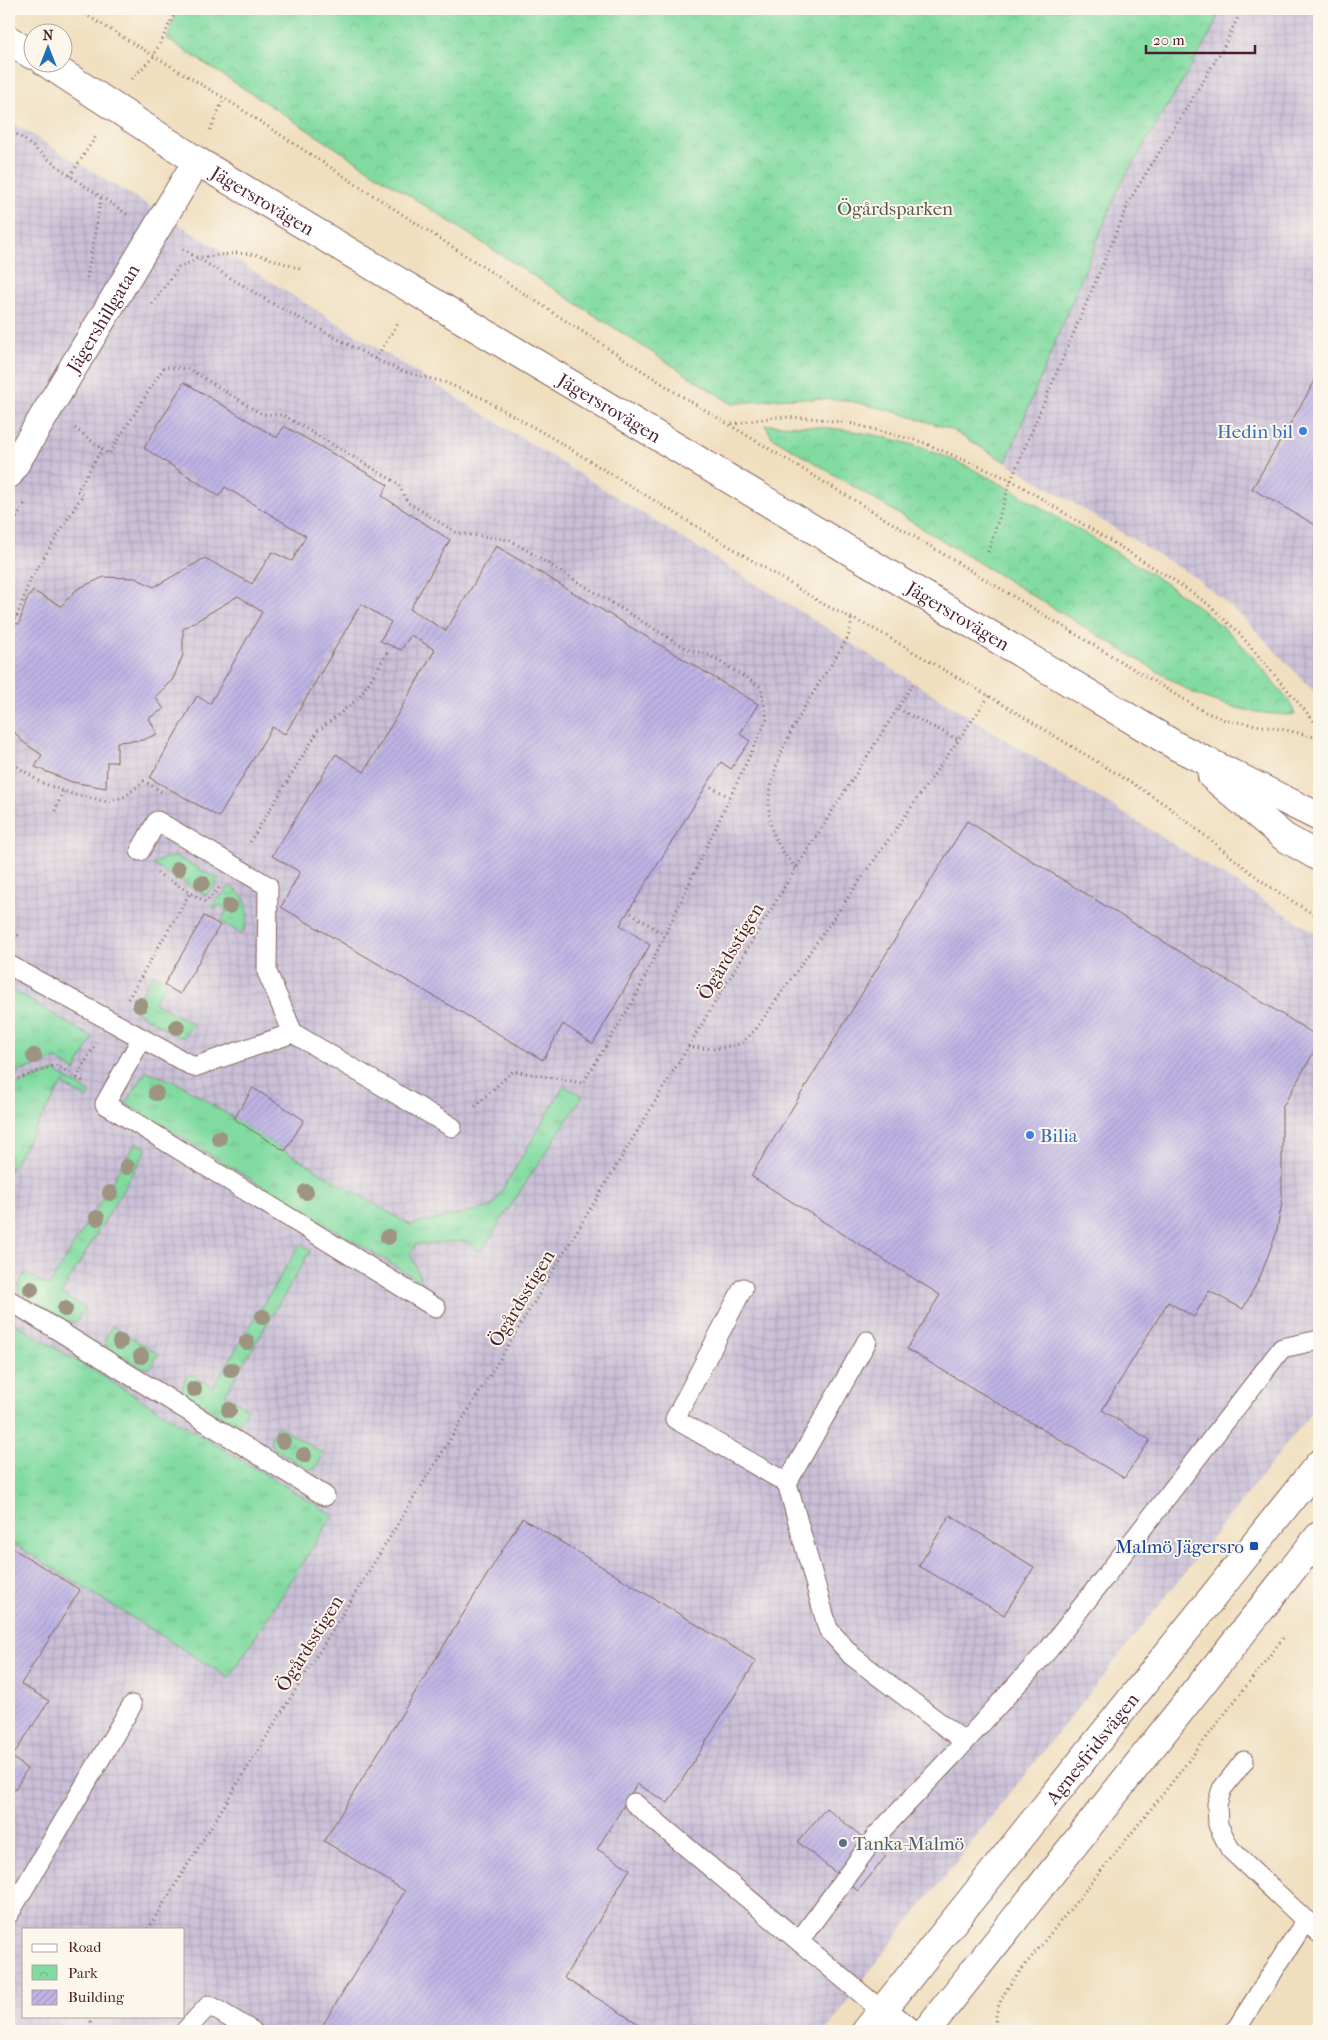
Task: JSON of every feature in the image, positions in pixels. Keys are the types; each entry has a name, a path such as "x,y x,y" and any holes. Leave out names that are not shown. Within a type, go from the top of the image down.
{"street":[{"path":"9,40 22,48"},
{"name":"Jägersrovägen","path":"60,72 197,161 1178,747 1319,817"},
{"name":"Jägershillgatan","path":"9,474 197,161"},
{"name":"Jägersrovägen","path":"1178,747 1284,837 1319,857"},
{"name":"Agnesfridsvägen","path":"874,2021 1319,1464"},
{"path":"926,2031 1319,1536"},
{"path":"874,2021 908,2031"}],"lane":[{"path":"140,851 157,821 268,886 267,972 293,1034 452,1127"},
{"path":"9,965 141,1040 194,1067 293,1034"},
{"path":"141,1040 105,1104 436,1308"},
{"path":"743,1288 674,1419 787,1483 828,1629 852,1656 965,1742"},
{"path":"9,1300 325,1496"},
{"path":"799,1941 876,1836 965,1742 1049,1648 1282,1348 1319,1340"},
{"path":"787,1483 867,1341"},
{"path":"9,1914 132,1705"},
{"path":"1244,1760 1222,1789 1217,1804 1218,1825 1230,1850 1319,1933"},
{"path":"634,1804 799,1941 874,2021"},
{"path":"1235,2031 1306,1920"},
{"path":"185,2031 209,2005 252,2031"}],"path":[{"path":"76,9 232,103 675,392 732,424 1203,711 1225,720 1286,730 1319,738"},
{"path":"988,552 1011,480 1131,198 1222,50 1242,9"},
{"path":"9,128 70,176 154,233 200,258 275,305 405,372 444,382 482,398 554,439 825,605 850,617 989,696 1166,805 1267,885 1319,918"},
{"path":"86,282 101,197"},
{"path":"151,305 179,267 200,258 237,253 260,255 304,270"},
{"path":"375,358 399,322"},
{"path":"70,428 73,424 77,431 109,454 164,367 189,369 262,414 283,415 399,484 407,502 457,534 510,540 687,649 708,655 761,687 767,719 636,998 583,1082 513,1071 452,1127"},
{"path":"732,424 775,417 811,418 849,423 922,442 1011,480 1169,577 1208,604 1238,632 1319,728"},
{"path":"9,618 16,620 32,578 83,494 77,490 102,449"},
{"path":"9,531 28,499"},
{"path":"796,868 780,849 770,822 771,783 775,767 799,720 848,637 851,627 850,617"},
{"path":"248,845 318,731 359,698 389,650"},
{"name":"Ögårdsstigen","path":"149,1928 504,1352 796,868 915,681"},
{"path":"688,1047 714,1049 741,1044 756,1029 957,739 989,696"},
{"path":"898,709 957,739"},
{"path":"9,762 42,784 108,802 126,796 144,781 168,796"},
{"path":"711,786 730,797"},
{"path":"55,811 63,791"},
{"path":"150,869 206,902 225,882"},
{"path":"120,1003 128,999 190,893"},
{"path":"631,913 665,935"},
{"path":"76,1078 97,1041"},
{"path":"9,1082 56,1065 109,1096"},
{"path":"996,2031 994,2025 1002,1997 1013,1980 1145,1817 1289,1630"},
{"path":"85,2031 93,2018"}],"shaded area":[{"path":"1221,9 1319,9 1319,697 1244,618 1196,578 1006,462 1119,187 1208,38"},
{"path":"9,121 143,202 1319,935 1319,1403 872,1968 826,2031 9,2031"}],"green space":[{"name":"Ögårdsparken","path":"177,9 1221,9 1208,38 1119,187 1006,462 950,429 896,412 846,400 786,398 732,404 167,39"},
{"path":"765,425 835,429 869,434 925,449 987,476 1133,562 1199,608 1246,649 1292,705 1295,715 1269,714 1243,709 1193,693 772,437"},
{"path":"177,857 220,880 206,895 153,865 163,858"},
{"path":"230,886 241,895 247,907 247,920 241,934 221,921 227,910 220,905 216,909 212,906"},
{"path":"153,974 166,981 154,1002 193,1024 183,1037 177,1036 132,1009"},
{"path":"9,988 93,1038 75,1071 56,1059 9,1075"},
{"path":"55,1071 90,1093 87,1099 62,1084 9,1172 9,1088"},
{"path":"146,1071 180,1084 285,1151 410,1225 492,1207 564,1086 583,1096 481,1251 466,1241 417,1244 410,1253 423,1283 126,1104"},
{"path":"136,1142 147,1149 61,1294 85,1308 76,1322 67,1322 18,1291 20,1282 25,1273 49,1286"},
{"path":"300,1244 311,1250 225,1394 248,1409 239,1423 231,1422 182,1392 184,1382 189,1373 213,1387"},
{"path":"9,1320 333,1515 229,1678 9,1541"},
{"path":"112,1326 159,1354 150,1368 142,1368 105,1346 105,1339"},
{"path":"278,1426 324,1454 316,1468 309,1470 272,1447 270,1440"}],"building":[{"name":"Hedin bil","path":"1319,374 1319,527 1252,489"},
{"path":"184,382 277,438 284,426 388,485 382,496 450,540 410,609 446,631 496,546 758,704 740,734 750,741 731,769 721,762 620,925 650,945 593,1044 563,1024 543,1060 281,907 300,872 272,856 336,754 364,772 435,650 411,635 401,650 380,641 391,622 361,604 285,734 272,727 219,817 150,778 197,696 210,704 262,612 238,596 183,629 183,655 173,679 155,697 164,709 149,718 157,734 143,740 117,742 117,762 107,762 106,788 72,782 35,767 42,755 23,742 9,726 9,623 19,624 26,601 33,591 61,606 77,589 104,577 135,578 154,587 205,558 252,584 272,552 292,561 306,536 225,487 219,496 144,448"},
{"name":"Bilia","path":"967,821 1319,1037 1319,1043 1282,1108 1282,1203 1276,1234 1260,1277 1243,1309 1209,1291 1194,1317 1168,1302 1102,1410 1150,1440 1124,1478 907,1349 940,1295 751,1176"},
{"path":"204,916 220,925 180,994 164,985"},
{"path":"253,1088 304,1120 285,1151 234,1119"},
{"path":"950,1515 1034,1567 1004,1615 919,1566"},
{"path":"522,1518 756,1661 668,1803 637,1784 597,1849 630,1869 564,1978 644,2027 641,2031 319,2031 405,1891 324,1841"},
{"path":"9,1546 80,1590 21,1684 49,1701 12,1757 27,1769 9,1799"},
{"path":"826,1808 886,1856 858,1891 798,1842"}],"place":[{"name":"Hedin bil","path":"1303,431"},
{"name":"Bilia","path":"1030,1135"},
{"name":"Malmö Jägersro","path":"1254,1546"},
{"name":"Tanka-Malmö","path":"843,1843"}]}
